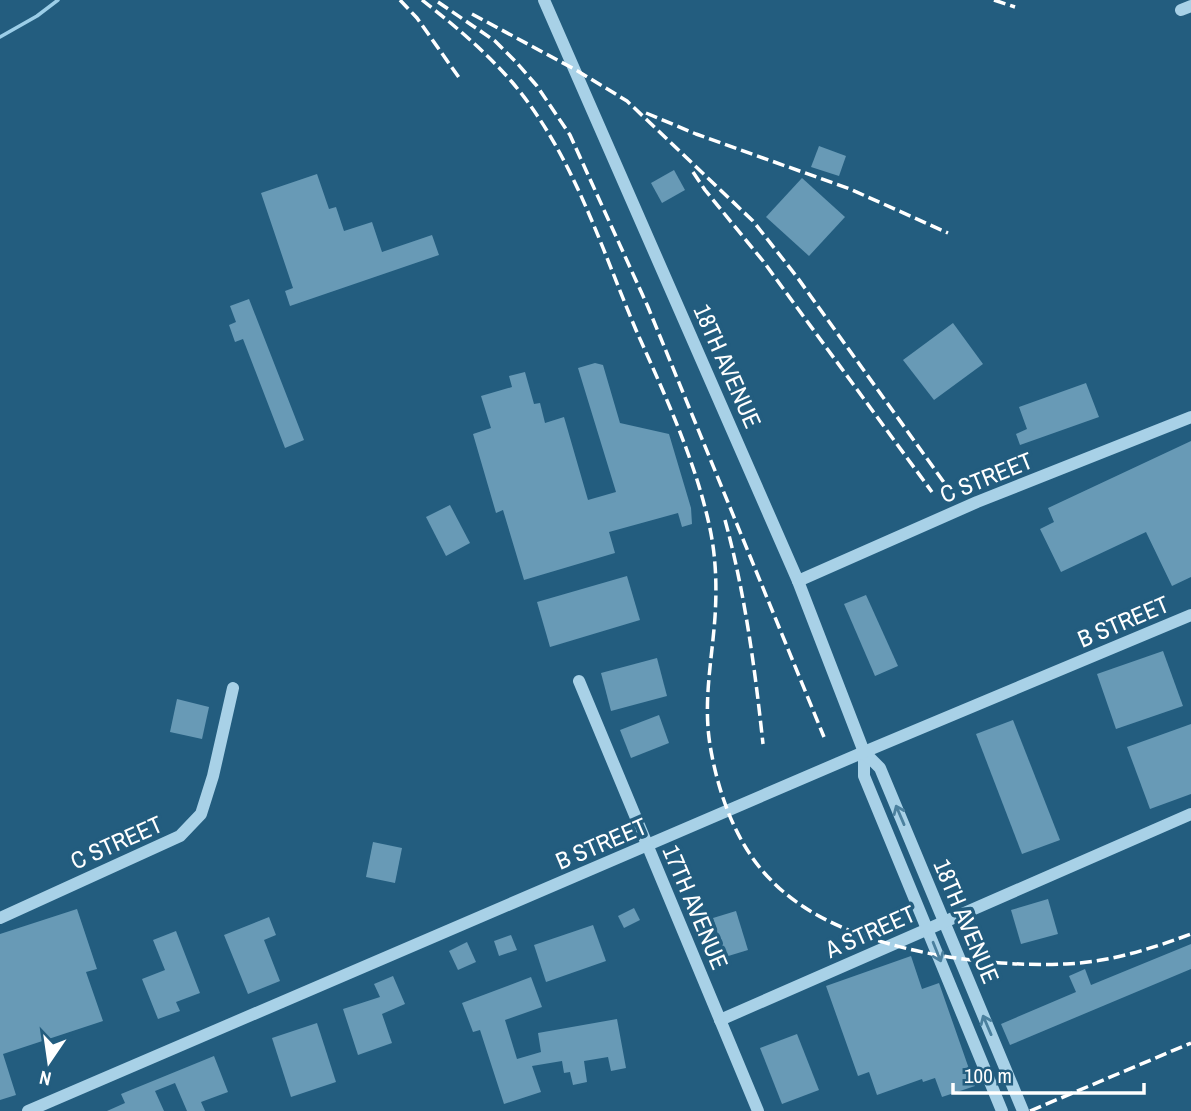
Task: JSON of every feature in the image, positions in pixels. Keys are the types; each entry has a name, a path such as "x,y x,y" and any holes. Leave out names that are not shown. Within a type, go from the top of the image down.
{"street":[{"name":"18TH AVENUE","path":"544,0 798,581 864,752 864,776 1002,1111"},
{"name":"C STREET","path":"798,581 977,502 1191,417"},
{"name":"B STREET","path":"27,1111 864,752 1191,615"},
{"name":"17TH AVENUE","path":"579,681 758,1111"},
{"name":"C STREET","path":"0,918 180,836 201,814 213,776 233,688"},
{"name":"18TH AVENUE","path":"864,752 880,768 1023,1111"},
{"name":"A STREET","path":"720,1020 1191,814"}],"building":[{"path":"819,146 846,156 839,176 811,167"},
{"path":"674,170 685,190 662,203 651,183"},
{"path":"317,174 329,209 336,207 344,231 372,222 382,252 432,235 439,255 290,306 285,291 293,288 261,193"},
{"path":"802,178 845,217 809,256 766,217"},
{"path":"249,299 304,440 285,448 243,339 235,342 229,325 236,322 230,306"},
{"path":"953,323 983,364 934,400 903,360"},
{"path":"595,363 603,365 620,423 669,434 691,508 692,524 682,527 678,513 609,532 615,553 524,580 503,510 496,513 473,434 491,428 481,396 512,387 509,376 525,372 534,404 540,403 545,423 564,417 588,500 616,492 578,368"},
{"path":"1086,383 1099,417 1020,445 1016,434 1027,429 1019,407"},
{"path":"1191,441 1191,577 1172,586 1146,532 1061,572 1040,529 1054,522 1048,508"},
{"path":"450,505 470,543 446,556 426,517"},
{"path":"627,576 640,620 550,647 537,602"},
{"path":"866,595 898,666 875,676 844,604"},
{"path":"1163,651 1183,706 1116,729 1097,674"},
{"path":"657,658 667,696 611,711 601,673"},
{"path":"177,699 209,707 202,739 170,732"},
{"path":"659,715 669,743 631,758 620,730"},
{"path":"1013,720 1060,840 1022,854 976,734"},
{"path":"1191,724 1191,794 1150,809 1127,747"},
{"path":"373,842 402,848 395,883 366,877"},
{"path":"1048,899 1058,934 1021,944 1011,910"},
{"path":"634,908 640,920 624,928 618,916"},
{"path":"77,909 97,969 86,972 103,1021 3,1054 16,1095 0,1100 0,934"},
{"path":"736,911 748,950 725,957 713,918"},
{"path":"269,917 276,935 264,940 280,981 248,994 224,935"},
{"path":"593,925 606,961 546,982 534,945"},
{"path":"176,931 200,993 176,1002 180,1011 158,1019 142,979 165,970 153,940"},
{"path":"511,935 517,950 499,956 494,941"},
{"path":"467,942 476,962 458,970 449,951"},
{"path":"1191,944 1191,969 1010,1045 1001,1024 1076,992 1069,976 1085,969 1091,985"},
{"path":"911,956 922,989 939,983 975,1086 942,1097 935,1078 923,1082 922,1079 877,1095 869,1072 858,1076 826,986"},
{"path":"393,976 405,1004 382,1014 392,1043 358,1055 343,1009 380,997 374,984"},
{"path":"531,977 542,1007 505,1020 517,1059 541,1052 538,1033 617,1019 626,1068 611,1071 608,1057 584,1061 587,1082 573,1085 570,1072 564,1073 562,1061 532,1066 541,1092 504,1104 480,1030 473,1032 462,1003"},
{"path":"317,1023 336,1082 291,1097 272,1038"},
{"path":"797,1034 819,1090 782,1104 760,1048"},
{"path":"214,1056 228,1092 201,1102 205,1111 187,1111 175,1083 155,1091 164,1111 107,1111 125,1103 121,1094"}],"waterway":[{"path":"0,37 37,16 58,0"}],"railway":[{"path":"400,0 417,18 460,79"},
{"path":"422,0 502,71 552,139 597,233 677,426 703,499 715,559 716,605 708,697 710,745 730,817 738,835 759,866 798,903 831,922 869,938 950,957 1030,964 1082,963 1130,954 1191,934"},
{"path":"994,0 1015,7"},
{"path":"438,2 495,41 516,62 537,86 570,135 648,307 824,737"},
{"path":"472,14 627,101 753,221 797,277 948,488"},
{"path":"646,113 696,134 850,189 948,233"},
{"path":"693,172 763,261 932,492"},
{"path":"725,520 748,631 763,744"},
{"path":"1030,1111 1191,1043"}]}
